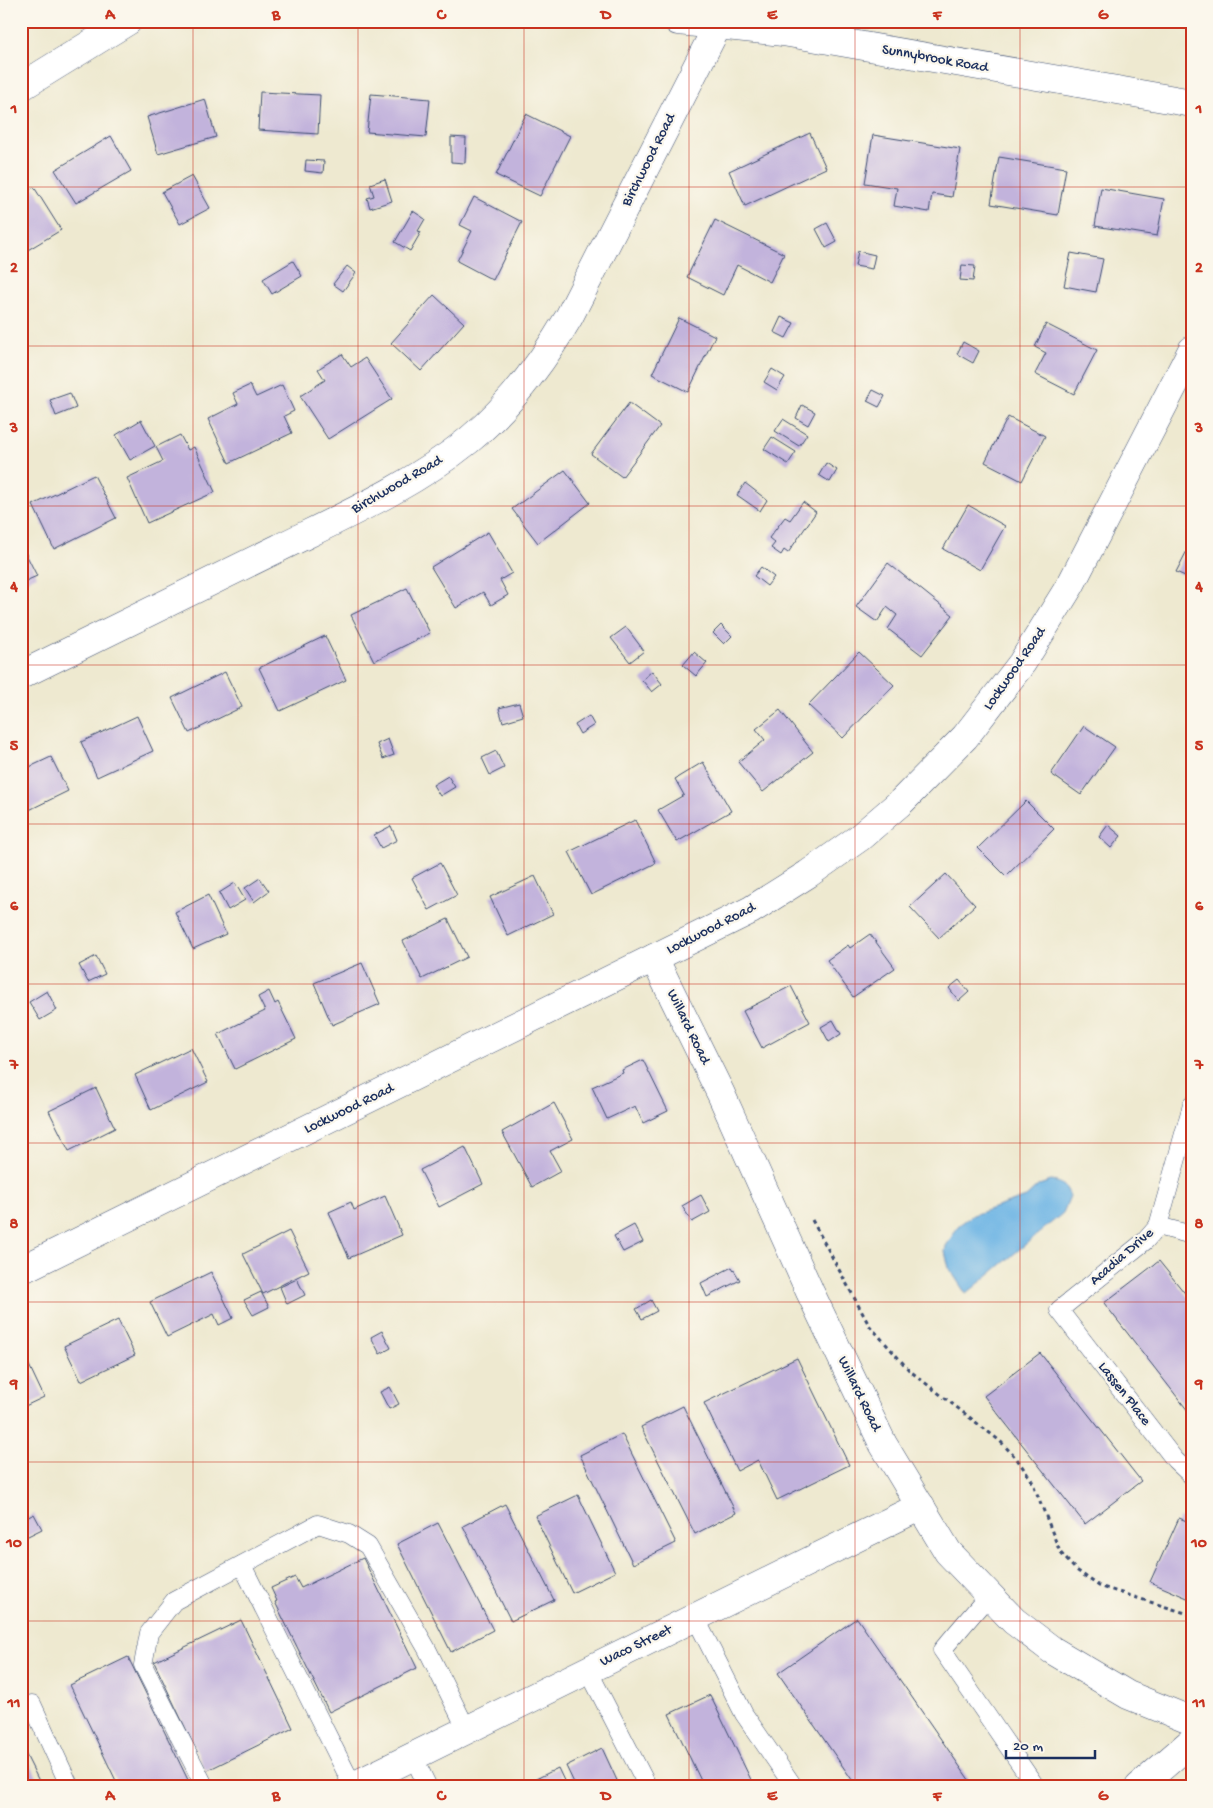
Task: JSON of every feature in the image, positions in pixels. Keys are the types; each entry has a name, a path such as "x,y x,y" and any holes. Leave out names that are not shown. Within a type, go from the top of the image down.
{"street":[{"path":"21,87 128,21"},
{"name":"Sunnybrook Road","path":"678,21 783,32 1192,103"},
{"name":"Birchwood Road","path":"21,675 361,507 430,470 470,439 511,400 547,353 569,317 718,25"},
{"name":"Lockwood Road","path":"21,1270 752,910 859,838 901,802 965,737 1022,663 1071,584 1192,350"},
{"name":"Willard Road","path":"654,958 721,1094 810,1292 883,1444 948,1552 1014,1621 1052,1650 1128,1695 1192,1722"},
{"name":"Waco Street","path":"352,1786 921,1506"},
{"path":"1139,1787 1192,1741"}],"lane":[{"name":"Acadia Drive","path":"1059,1310 1145,1241 1158,1226 1192,1105"},
{"path":"1158,1226 1192,1235"},
{"name":"Lassen Place","path":"1059,1310 1175,1460 1192,1476"},
{"path":"205,1787 143,1664 149,1633 174,1601 318,1524 349,1534 368,1546 427,1649 467,1730"},
{"path":"242,1565 352,1786"},
{"path":"989,1595 942,1650 1036,1787"},
{"path":"695,1617 744,1714 794,1787"},
{"path":"588,1670 648,1787"},
{"path":"32,1704 70,1787"},
{"path":"413,1756 428,1787"}],"path":[{"path":"811,1218 869,1325 910,1371 1000,1441 1017,1458 1032,1481 1060,1552 1075,1569 1099,1586 1192,1615"}],"water":[{"path":"1051,1181 1063,1185 1070,1196 1063,1213 966,1294 949,1268 945,1252 946,1246 959,1225 973,1215 1026,1197 1039,1185"}],"building":[{"path":"260,92 320,95 318,134 258,130"},
{"path":"371,94 430,99 426,137 367,132"},
{"path":"205,99 216,137 158,154 147,117"},
{"path":"526,114 570,136 540,196 496,175"},
{"path":"810,133 826,168 745,206 729,171"},
{"path":"873,135 960,149 952,197 932,194 929,212 894,206 897,188 865,183"},
{"path":"111,136 131,171 76,203 55,170"},
{"path":"451,137 466,138 465,163 451,162"},
{"path":"999,157 1066,168 1058,215 991,204"},
{"path":"306,160 324,161 323,173 305,171"},
{"path":"192,176 210,208 180,224 162,192"},
{"path":"385,179 392,201 370,208 367,198 374,196 370,184"},
{"path":"34,187 61,230 21,254 21,195"},
{"path":"1101,188 1164,199 1157,236 1095,226"},
{"path":"474,197 522,222 493,280 457,261 472,231 460,225"},
{"path":"413,211 425,219 418,231 421,232 410,251 395,242"},
{"path":"715,220 784,254 770,282 737,265 723,295 687,277"},
{"path":"827,223 837,242 826,248 816,229"},
{"path":"858,251 875,255 872,269 855,266"},
{"path":"1071,253 1103,259 1096,292 1064,286"},
{"path":"293,261 302,276 272,294 263,279"},
{"path":"962,265 975,266 973,281 960,280"},
{"path":"347,266 356,273 343,291 333,284"},
{"path":"434,295 464,323 421,371 391,343"},
{"path":"781,317 794,323 786,338 774,332"},
{"path":"679,318 715,336 688,392 652,374"},
{"path":"1046,324 1097,350 1074,394 1035,374 1046,353 1035,347"},
{"path":"963,342 979,351 973,363 957,354"},
{"path":"342,354 351,367 365,358 392,399 328,439 300,396 325,380 318,369"},
{"path":"772,369 785,377 777,390 764,382"},
{"path":"250,385 256,397 282,385 294,411 284,416 292,433 229,463 208,419 238,404 233,393"},
{"path":"873,390 885,396 879,407 867,401"},
{"path":"70,393 76,408 56,416 50,400"},
{"path":"629,403 660,426 622,477 591,454"},
{"path":"802,405 815,412 808,425 796,418"},
{"path":"1008,417 1045,436 1022,481 985,462"},
{"path":"783,419 807,434 799,446 775,431"},
{"path":"141,420 155,446 130,460 116,435"},
{"path":"180,435 188,450 194,447 215,492 147,523 127,478 163,461 156,447"},
{"path":"772,437 796,452 788,464 764,449"},
{"path":"826,463 837,470 830,482 819,475"},
{"path":"565,470 590,503 538,543 512,509"},
{"path":"94,475 116,518 54,549 33,505"},
{"path":"745,483 767,500 760,511 737,495"},
{"path":"803,502 816,512 788,553 784,550 781,555 771,548 775,543 769,538 785,517 790,520"},
{"path":"968,505 1005,526 980,570 943,549"},
{"path":"488,532 512,573 500,580 508,595 491,605 483,592 456,608 431,567"},
{"path":"1192,541 1192,579 1176,572"},
{"path":"21,544 37,576 21,583"},
{"path":"888,563 953,615 922,655 888,629 897,615 887,607 877,622 856,607"},
{"path":"761,567 774,577 767,586 754,576"},
{"path":"407,588 430,633 374,661 351,615"},
{"path":"721,625 732,636 724,644 713,633"},
{"path":"626,627 644,651 630,662 611,638"},
{"path":"325,636 346,680 280,711 259,668"},
{"path":"694,652 707,663 696,676 683,665"},
{"path":"859,652 894,685 843,738 808,705"},
{"path":"652,671 662,684 652,692 642,680"},
{"path":"225,672 242,707 189,733 172,698"},
{"path":"519,703 523,716 503,722 499,708"},
{"path":"780,710 813,752 763,792 738,762 765,740 756,729"},
{"path":"137,716 153,751 97,777 81,742"},
{"path":"589,716 594,725 580,734 575,725"},
{"path":"1084,726 1115,747 1081,795 1051,774"},
{"path":"388,739 394,755 383,759 377,744"},
{"path":"496,751 504,768 490,775 482,758"},
{"path":"51,757 68,791 21,814 21,771"},
{"path":"703,762 731,811 677,842 658,810 684,795 675,779"},
{"path":"448,776 455,787 440,796 433,785"},
{"path":"1026,801 1054,829 1006,876 978,848"},
{"path":"635,820 656,863 591,895 569,852"},
{"path":"1108,825 1121,836 1111,848 1099,837"},
{"path":"391,826 397,840 381,848 374,835"},
{"path":"440,863 457,895 429,910 412,878"},
{"path":"946,874 975,905 939,938 910,907"},
{"path":"535,876 553,914 508,936 490,897"},
{"path":"260,878 269,891 254,902 245,888"},
{"path":"235,883 245,900 228,910 219,893"},
{"path":"208,895 226,934 193,949 175,912"},
{"path":"448,919 467,957 422,979 403,941"},
{"path":"870,934 895,968 853,997 827,960 848,945 850,948"},
{"path":"96,956 105,974 88,982 79,965"},
{"path":"362,963 380,1004 332,1025 314,983"},
{"path":"959,980 969,992 959,1001 949,988"},
{"path":"791,986 810,1022 762,1048 743,1011"},
{"path":"47,991 57,1010 40,1020 29,1002"},
{"path":"269,991 275,1004 278,1002 296,1039 235,1069 218,1034 265,1011 258,997"},
{"path":"833,1020 841,1034 829,1042 821,1027"},
{"path":"191,1048 208,1082 151,1110 135,1075"},
{"path":"643,1060 668,1111 643,1123 635,1106 607,1119 592,1087 623,1073 622,1070"},
{"path":"96,1088 115,1128 69,1151 49,1111"},
{"path":"554,1103 573,1139 550,1151 561,1171 532,1187 502,1132"},
{"path":"465,1147 483,1184 439,1207 420,1170"},
{"path":"701,1195 710,1212 692,1222 682,1206"},
{"path":"385,1196 402,1235 349,1258 329,1212 351,1202 354,1210"},
{"path":"634,1225 643,1242 623,1252 614,1236"},
{"path":"289,1231 309,1271 263,1294 243,1254"},
{"path":"1159,1261 1192,1302 1192,1416 1104,1303"},
{"path":"732,1267 740,1280 707,1297 701,1283"},
{"path":"211,1272 233,1318 219,1325 214,1314 167,1337 150,1302"},
{"path":"297,1279 305,1295 287,1304 280,1287"},
{"path":"261,1292 269,1307 253,1315 244,1300"},
{"path":"651,1300 657,1311 642,1319 636,1309"},
{"path":"118,1320 135,1355 81,1381 64,1346"},
{"path":"382,1331 391,1348 380,1354 371,1337"},
{"path":"1040,1353 1141,1481 1085,1524 984,1396"},
{"path":"797,1358 849,1465 777,1500 758,1460 737,1471 704,1403"},
{"path":"28,1363 44,1397 21,1408 21,1366"},
{"path":"390,1387 399,1404 389,1409 380,1392"},
{"path":"683,1406 736,1513 695,1534 641,1427"},
{"path":"622,1434 676,1543 633,1564 580,1455"},
{"path":"578,1495 615,1572 572,1593 535,1516"},
{"path":"505,1504 554,1600 511,1621 463,1526"},
{"path":"34,1514 42,1529 22,1539 21,1521"},
{"path":"1179,1518 1192,1523 1192,1600 1150,1582"},
{"path":"438,1523 493,1630 451,1652 397,1544"},
{"path":"363,1558 417,1668 329,1712 275,1602 277,1601 271,1588 295,1577 301,1588"},
{"path":"857,1618 974,1787 857,1787 778,1673"},
{"path":"241,1620 293,1728 206,1771 154,1662"},
{"path":"128,1657 189,1782 180,1787 119,1787 70,1685"},
{"path":"710,1695 754,1786 752,1787 704,1787 669,1714"},
{"path":"21,1745 42,1787 21,1787"},
{"path":"602,1748 620,1787 576,1787 566,1766"},
{"path":"558,1768 567,1787 520,1787"}]}
